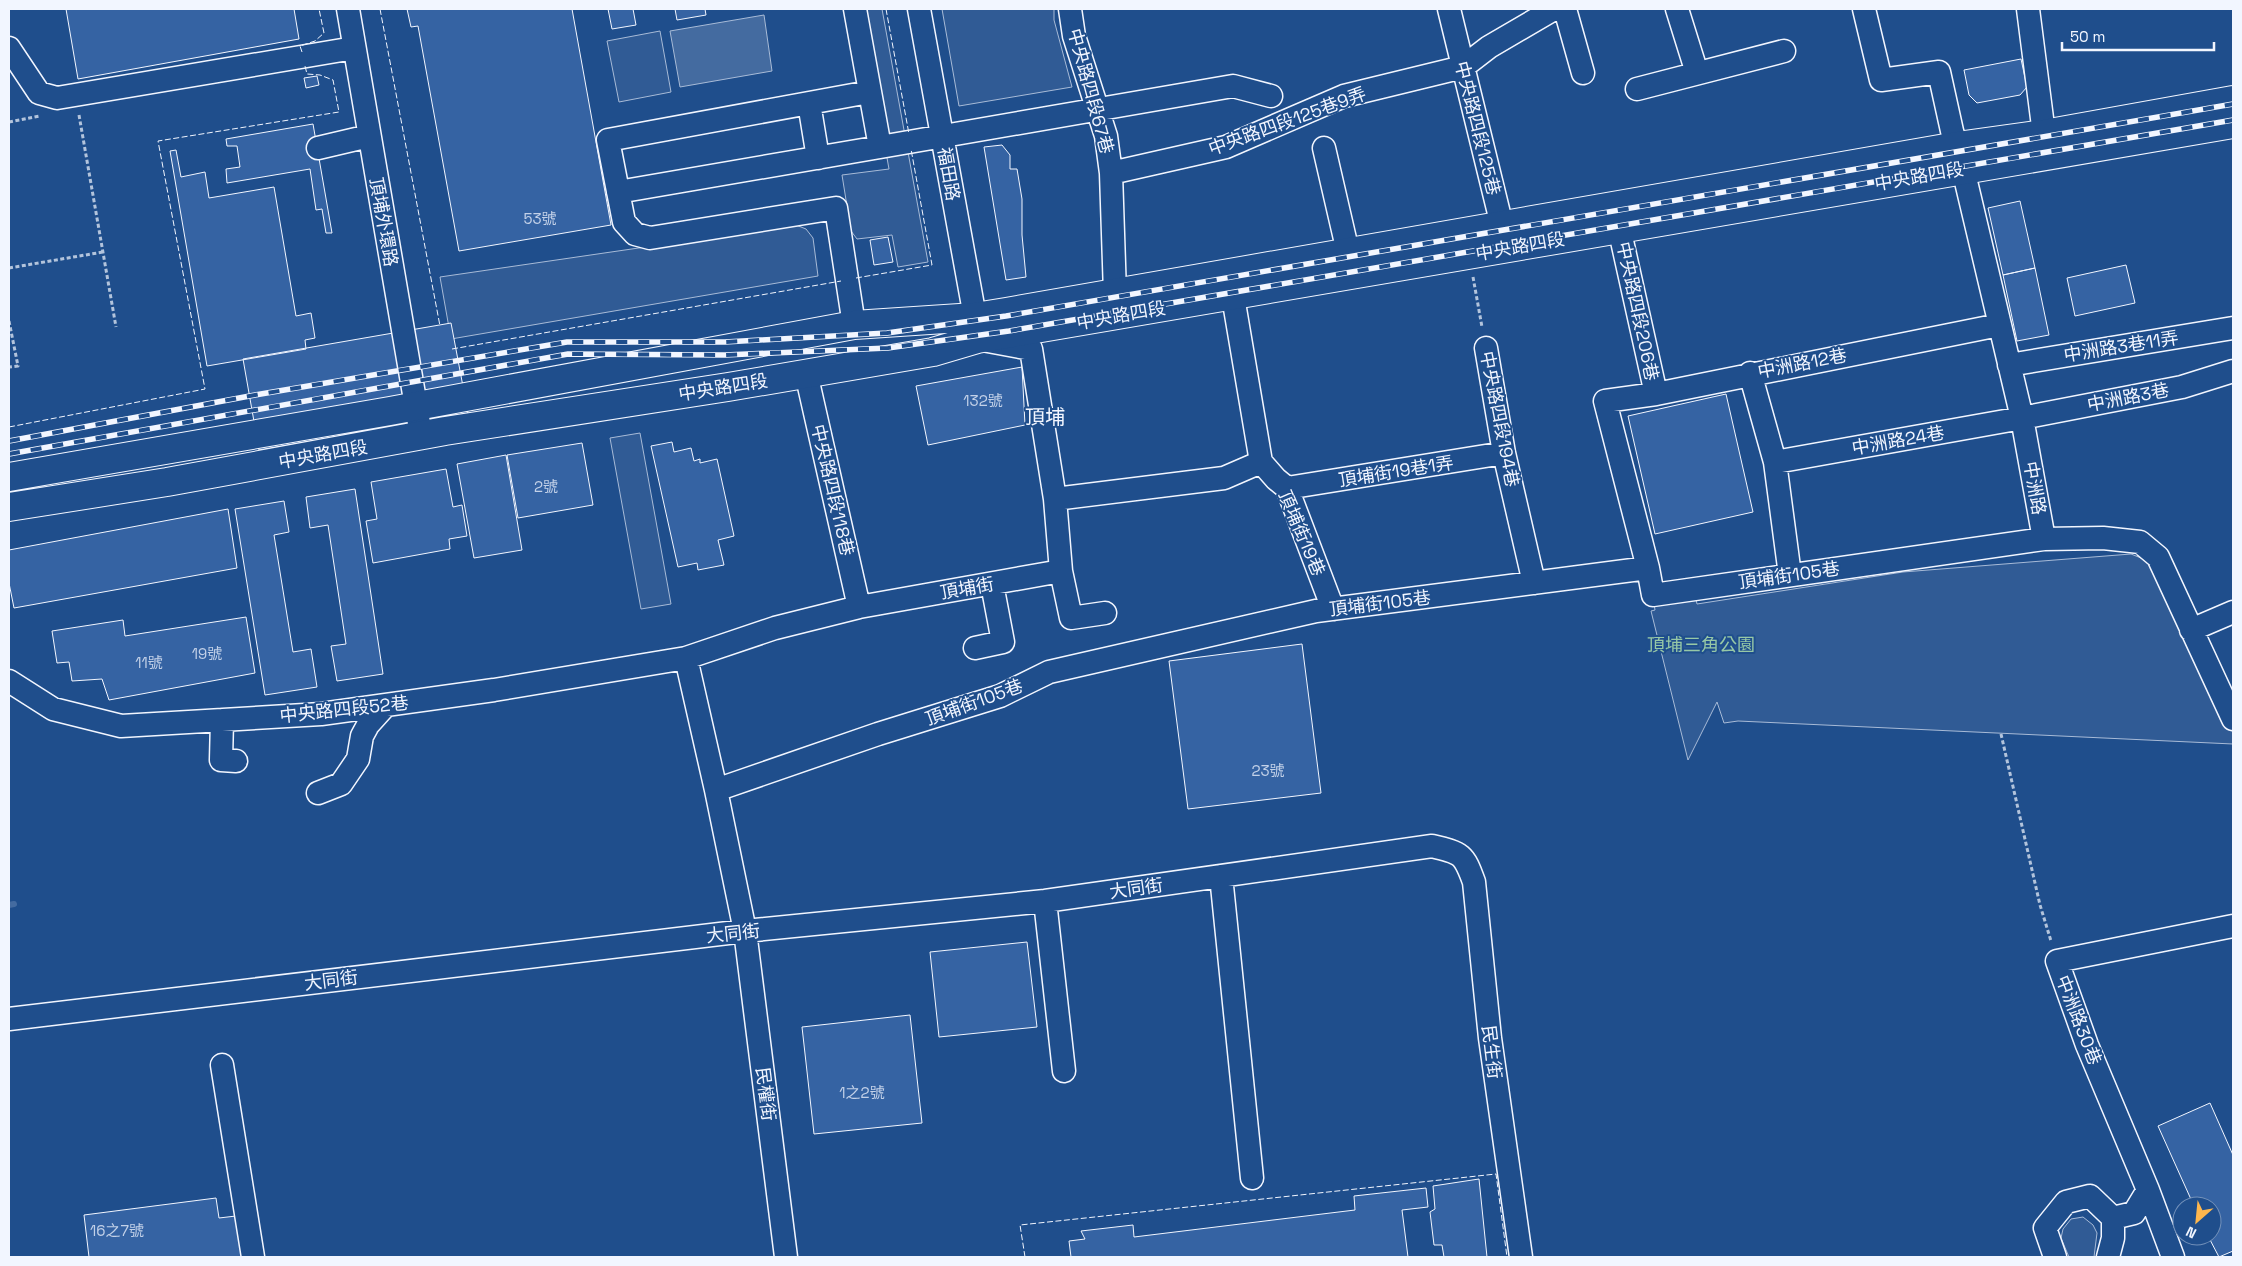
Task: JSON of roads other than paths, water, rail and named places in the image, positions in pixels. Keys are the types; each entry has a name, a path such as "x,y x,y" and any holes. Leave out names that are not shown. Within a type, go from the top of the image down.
{"main road":[{"name":"中央路四段","path":"1960,158 2044,134 2233,100"},
{"name":"中央路四段","path":"9,477 415,406 854,325 976,328 1231,284 1348,252 1505,237 1960,158 2233,124"},
{"name":"中央路四段","path":"9,507 167,482 421,435 933,352 976,328 1115,294 1231,284 1469,254 1505,237"}],"street":[{"name":"頂埔外環路","path":"348,9 421,435"},
{"path":"855,9 880,147"},
{"name":"福田路","path":"919,9 976,328"},
{"name":"中央路四段67巷","path":"1070,9 1074,36 1106,136 1111,173 1115,294"},
{"name":"中央路四段125巷","path":"1449,9 1505,237"},
{"path":"1463,68 1489,47 1554,9"},
{"path":"1565,9 1583,73"},
{"path":"1677,9 1697,74"},
{"name":"中洲路","path":"1864,9 1882,80 1939,72 2022,418 2044,539 2103,538 2140,542 2158,557 2191,630 2231,709"},
{"path":"2028,9 2044,134"},
{"path":"9,48 18,79 39,93 57,98 94,84 354,48"},
{"path":"1637,89 1784,51"},
{"name":"中央路四段125巷9弄","path":"1111,173 1226,148 1344,96 1463,68"},
{"path":"618,192 942,135 1097,111 1233,86 1271,96"},
{"path":"854,325 836,208 650,238 635,234 624,222 608,140 869,92"},
{"path":"809,104 818,158"},
{"path":"318,148 370,136"},
{"path":"1324,148 1348,252"},
{"name":"中央路四段206巷","path":"1617,218 1656,394"},
{"path":"1055,498 1224,478 1262,462 1231,284"},
{"name":"中洲路12巷","path":"1648,568 1605,401 1656,394 1750,373 1999,325"},
{"path":"976,328 1031,349 1055,498 1061,571 1071,618 1105,613"},
{"name":"中洲路3巷11弄","path":"2009,365 2233,328"},
{"name":"中央路四段194巷","path":"1486,348 1504,453 1534,583"},
{"name":"中洲路3巷","path":"2022,418 2182,386 2233,371"},
{"name":"中央路四段118巷","path":"806,373 859,607"},
{"path":"1750,373 1774,462 1790,575"},
{"name":"中洲路24巷","path":"1774,462 2022,418"},
{"name":"頂埔街19巷1弄","path":"1288,488 1504,453"},
{"name":"頂埔街19巷","path":"1262,462 1276,479 1288,488 1333,609"},
{"name":"頂埔街105巷","path":"716,790 878,734 1000,696 1049,672 1333,609 1648,568 1653,595 2044,539"},
{"name":"頂埔街","path":"686,658 775,628 859,607 1061,571"},
{"path":"975,648 1002,642 992,584"},
{"path":"2191,630 2233,612"},
{"path":"686,658 745,931"},
{"name":"中央路四段52巷","path":"9,681 53,709 121,726 321,714 494,690 686,658"},
{"path":"318,793 341,784 358,759 365,731 386,705"},
{"path":"222,720 221,760 236,760"},
{"name":"大同街","path":"9,1019 745,931 1045,901 1432,846 1457,852"},
{"name":"民生街","path":"1457,852 1468,863 1474,882 1490,1038 1521,1257"},
{"path":"1221,876 1252,1178"},
{"path":"1045,901 1064,1071"},
{"name":"中洲路30巷","path":"2173,1257 2148,1190 2087,1045 2057,961 2233,926"},
{"name":"民權街","path":"745,931 786,1257"},
{"path":"222,1065 252,1257"},
{"path":"2113,1218 2134,1212 2148,1190"},
{"path":"2055,1257 2045,1228 2066,1202 2090,1196 2113,1218 2113,1238 2108,1257"}],"waterway":[{"path":"9,905 14,904"}],"railway":[{"path":"9,441 255,395 567,342 725,342 887,333 1006,316 2233,104"},
{"path":"9,454 568,354 725,355 888,348 1009,331 2233,120"}],"district":[{"name":"頂埔","path":"1045,417"}],"park label":[{"name":"頂埔三角公園","path":"1701,644"}]}
